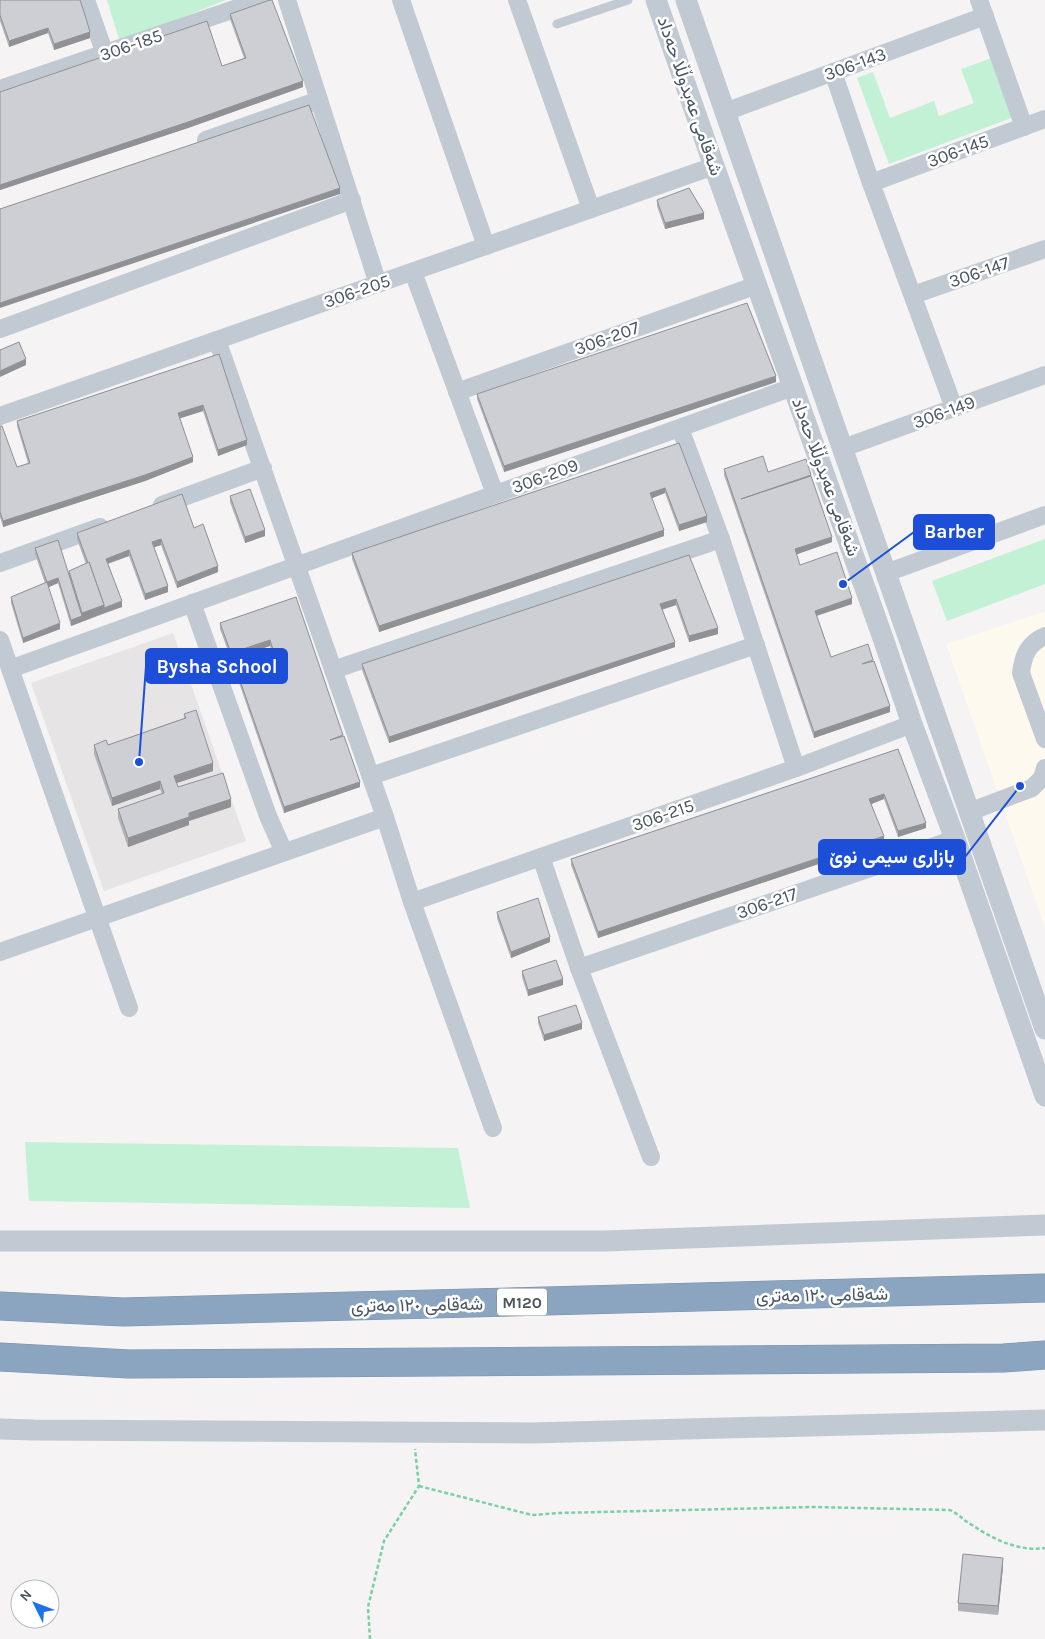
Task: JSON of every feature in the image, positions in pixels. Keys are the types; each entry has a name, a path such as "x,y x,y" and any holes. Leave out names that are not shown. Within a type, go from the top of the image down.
{"highway":[{"name":"شەقامی ١٢٠ مەتری","path":"0,1306 123,1312 1045,1288"},
{"path":"0,1357 129,1364 1004,1358 1045,1355"}],"street":[{"path":"86,0 105,54"},
{"name":"306-185","path":"0,89 262,0"},
{"path":"287,0 378,284"},
{"path":"401,0 486,246"},
{"path":"517,0 591,209"},
{"name":"شەقامی عەبدوڵڵا حەداد","path":"656,0 1045,1096"},
{"name":"شەقامی عەبدوڵڵا حەداد","path":"686,0 1045,1029"},
{"path":"982,8 1024,127"},
{"name":"306-143","path":"725,112 833,72 982,8"},
{"path":"672,46 698,36"},
{"path":"833,72 871,183 954,408"},
{"path":"188,146 319,100"},
{"name":"306-145","path":"871,183 1045,119"},
{"name":"306-205","path":"0,416 714,166"},
{"path":"0,329 352,200"},
{"name":"306-147","path":"913,295 1045,249"},
{"path":"413,272 495,494"},
{"name":"306-207","path":"457,392 757,285"},
{"path":"217,340 371,776 412,902 493,1128"},
{"name":"306-149","path":"842,448 1045,375"},
{"name":"306-209","path":"10,669 794,387"},
{"path":"680,428 721,539 796,768"},
{"path":"150,509 262,468"},
{"path":"886,573 1045,515"},
{"path":"0,563 112,522"},
{"path":"333,670 721,539"},
{"path":"192,603 268,816 284,852"},
{"path":"884,641 907,633"},
{"path":"1045,636 1027,649 1022,661 1021,673 1045,740"},
{"path":"0,640 130,1008"},
{"path":"371,776 756,645"},
{"name":"306-215","path":"412,902 796,768 912,724"},
{"path":"969,812 1032,788 1042,778 1045,768"},
{"path":"0,952 385,817"},
{"name":"306-217","path":"579,968 955,839"},
{"path":"541,856 579,968 651,1157"},
{"path":"0,1241 604,1241 1045,1225"},
{"path":"0,1429 531,1433 1045,1420"}],"lane":[{"path":"557,24 628,0"}],"path":[{"path":"370,1639 368,1607 384,1541 419,1486 413,1433"},
{"path":"419,1486 532,1515 813,1507 950,1510 961,1516 971,1525 1008,1545 1036,1550 1045,1548"}],"shaded area":[{"path":"1045,611 1045,928 946,644"},
{"path":"173,633 246,841 104,891 31,683"}],"green space":[{"path":"107,0 226,0 120,42"},
{"path":"992,58 1014,117 889,164 857,78 873,72 890,118 934,101 939,116 974,103 961,69"},
{"path":"1045,539 1045,584 947,621 932,581"},
{"path":"25,1142 458,1148 470,1208 29,1201"}],"building":[{"path":"0,0 80,0 90,32 54,44 48,28 9,41 0,15"},
{"path":"272,0 303,81 0,185 0,92 207,21 222,66 246,58 230,14"},
{"path":"309,105 340,188 0,303 0,209"},
{"path":"689,188 704,213 665,223 657,200"},
{"path":"747,303 776,376 504,466 477,394"},
{"path":"19,342 26,359 0,371 0,350"},
{"path":"219,354 247,440 218,450 203,405 178,413 193,457 145,475 3,521 0,512 0,426 2,426 17,467 30,463 17,421"},
{"path":"679,443 707,516 679,525 665,488 650,493 664,530 379,626 352,553"},
{"path":"763,456 768,472 806,459 811,475 741,499 811,476 832,537 795,549 800,565 837,552 852,598 815,611 831,657 868,644 873,660 862,664 874,661 890,706 814,732 724,469"},
{"path":"250,489 265,530 245,537 230,496"},
{"path":"182,494 194,528 203,524 218,566 177,582 161,539 152,542 168,586 145,594 129,550 106,559 122,601 104,608 77,533"},
{"path":"58,540 82,616 71,620 58,578 47,582 35,548"},
{"path":"689,555 718,628 689,636 676,599 660,604 675,642 389,737 362,664"},
{"path":"89,562 104,605 82,613 69,571"},
{"path":"47,582 60,623 23,638 11,597"},
{"path":"296,597 343,735 330,740 344,736 360,782 284,807 236,669 275,656 270,640 231,653 220,623"},
{"path":"196,710 213,763 174,776 178,787 223,773 231,799 189,813 189,817 128,838 118,809 164,793 160,781 112,798 94,745 106,740 108,745 186,718 184,714"},
{"path":"898,749 926,823 898,831 884,794 869,799 884,836 598,932 571,859"},
{"path":"538,898 550,937 511,952 497,912"},
{"path":"556,960 563,979 528,990 522,971"},
{"path":"576,1005 582,1023 544,1035 538,1017"},
{"path":"963,1554 1003,1558 998,1606 958,1603"}],"place":[{"name":"Barber","path":"843,584"},
{"name":"Bysha School","path":"139,762"},
{"name":"بازاری سیمی نوێ","path":"1020,786"}]}
